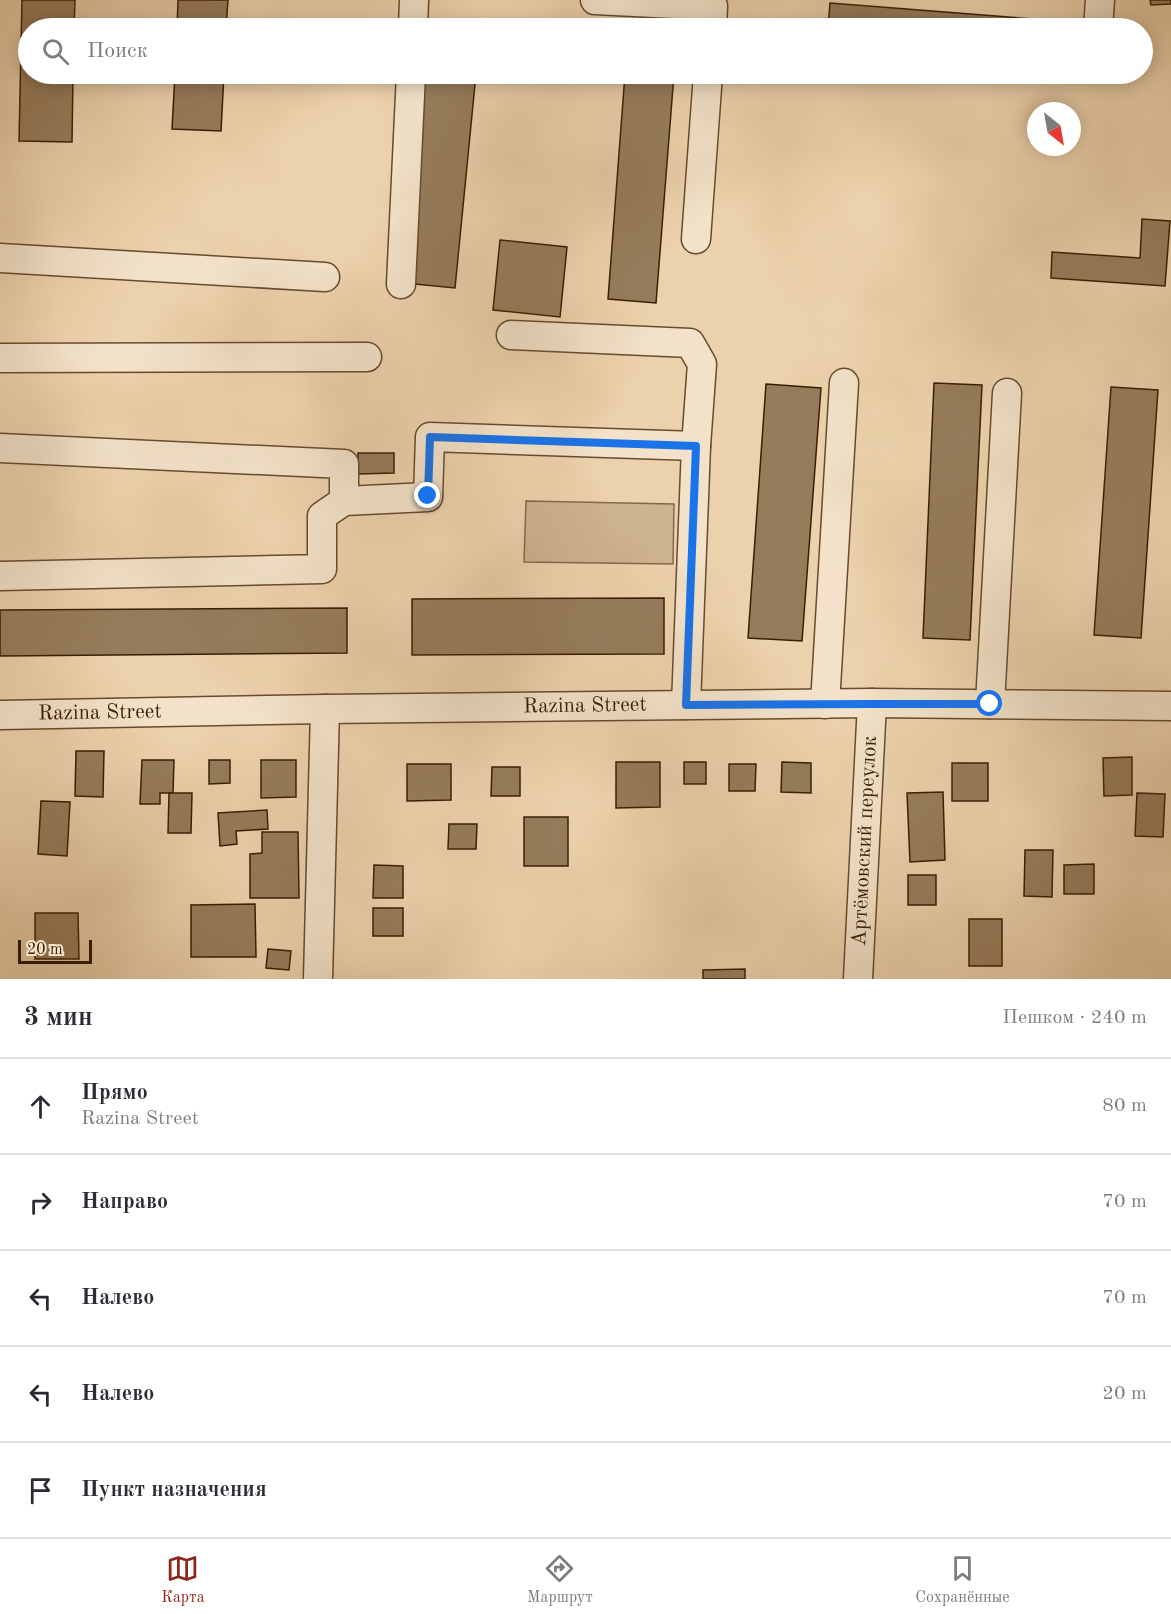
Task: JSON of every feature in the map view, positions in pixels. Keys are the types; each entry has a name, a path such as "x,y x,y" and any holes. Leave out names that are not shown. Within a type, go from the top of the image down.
{"street":[{"path":"413,18 414,0"},
{"path":"595,0 713,6 712,18"},
{"path":"1099,18 1100,0"},
{"path":"401,284 411,84"},
{"path":"696,240 707,84"},
{"path":"0,258 325,277"},
{"path":"511,335 690,343 702,364 696,446 686,705"},
{"path":"0,358 367,357"},
{"path":"825,704 844,383"},
{"path":"990,704 1007,393"},
{"path":"0,576 322,569 322,516 344,501 428,496 430,437 696,446"},
{"path":"0,448 344,464 344,501"},
{"name":"Артёмовский переулок","path":"858,979 872,704"},
{"name":"Razina Street","path":"0,716 686,705 1171,706"},
{"path":"318,979 325,709"}],"shaded area":[{"path":"526,501 674,504 673,564 524,562"}],"building":[{"path":"22,0 75,0 74,18 22,18"},
{"path":"178,0 228,0 227,18 177,18"},
{"path":"1150,0 1171,0 1171,4 1151,5"},
{"path":"830,3 1020,18 829,18"},
{"path":"20,84 73,84 72,142 19,141"},
{"path":"174,84 223,84 221,131 172,129"},
{"path":"424,84 475,84 455,288 405,283"},
{"path":"624,84 673,84 656,303 608,299"},
{"path":"1142,219 1170,221 1165,286 1051,278 1052,252 1140,258"},
{"path":"500,240 567,247 560,317 493,310"},
{"path":"934,383 982,385 970,640 923,638"},
{"path":"766,384 821,388 802,641 748,638"},
{"path":"1111,387 1158,390 1141,638 1094,635"},
{"path":"358,453 394,453 394,473 358,474"},
{"path":"664,598 664,654 412,655 412,599"},
{"path":"347,608 347,653 0,656 0,610"},
{"path":"76,751 104,751 103,797 75,796"},
{"path":"1132,757 1132,795 1104,796 1103,758"},
{"path":"142,760 174,760 173,793 160,793 160,804 140,804"},
{"path":"209,760 230,760 230,783 209,784"},
{"path":"261,760 296,760 296,797 261,798"},
{"path":"616,762 660,762 660,807 616,808"},
{"path":"684,762 706,762 706,784 684,784"},
{"path":"782,762 811,763 811,793 781,792"},
{"path":"952,763 988,763 988,801 952,801"},
{"path":"407,764 451,764 451,800 407,801"},
{"path":"729,764 756,764 755,791 729,791"},
{"path":"492,767 520,767 520,796 491,796"},
{"path":"943,792 945,860 910,862 907,793"},
{"path":"169,793 192,793 191,833 168,833"},
{"path":"1137,793 1165,794 1163,837 1135,836"},
{"path":"41,801 70,802 67,856 38,854"},
{"path":"267,810 268,829 236,831 237,844 220,846 218,813"},
{"path":"524,817 568,817 568,866 524,866"},
{"path":"449,824 477,824 476,849 448,849"},
{"path":"262,832 298,832 299,898 250,898 250,854 262,853"},
{"path":"1025,850 1053,850 1052,897 1024,896"},
{"path":"1094,864 1094,894 1064,894 1064,865"},
{"path":"374,865 403,866 403,898 373,898"},
{"path":"908,875 936,875 936,905 908,905"},
{"path":"255,904 256,957 191,957 191,905"},
{"path":"373,908 403,908 403,936 373,936"},
{"path":"35,913 78,913 79,959 35,959"},
{"path":"969,919 1002,919 1002,966 969,966"},
{"path":"268,949 291,951 289,970 266,968"},
{"path":"745,969 745,979 703,979 703,970"}],"route":[{"path":"428,496 430,437 696,446 686,705 990,704"}]}
